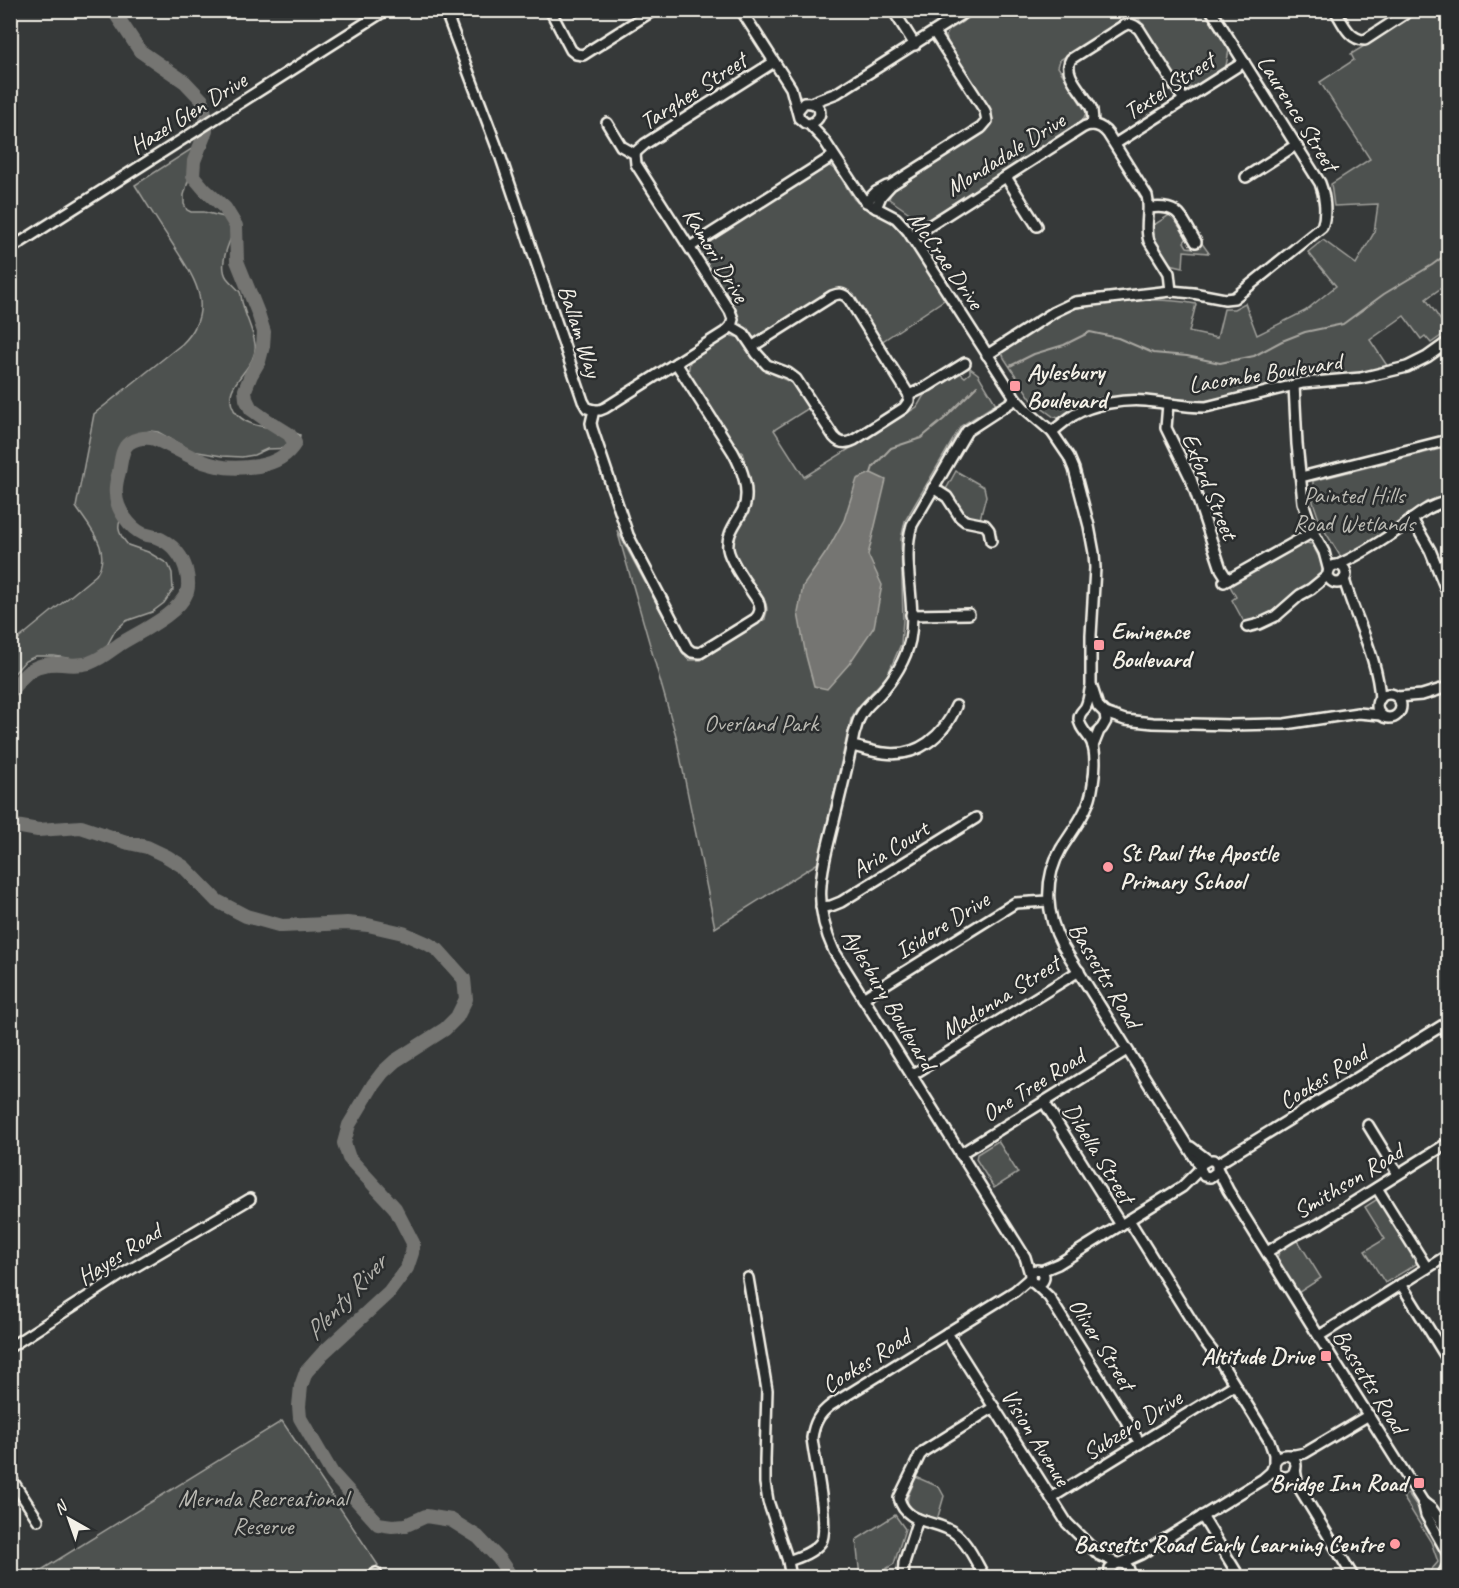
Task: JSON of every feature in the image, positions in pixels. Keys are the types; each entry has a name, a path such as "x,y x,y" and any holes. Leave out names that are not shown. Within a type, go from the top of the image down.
{"street":[{"name":"Hazel Glen Drive","path":"10,249 386,10"},
{"name":"Ballam Way","path":"445,10 501,158 583,401 587,408 594,410 592,428 628,535 685,645 692,652 700,653 755,619 760,608 728,549 731,532 743,509 746,496 739,463 676,363"},
{"path":"549,10 571,50 578,55 587,53 654,10"},
{"path":"741,10 791,88 799,118 805,123 815,122 837,93"},
{"path":"893,10 915,45"},
{"path":"798,110 804,103 837,93 968,10"},
{"name":"Laurence Street","path":"987,355 1054,312 1075,302 1171,291 1225,300 1234,298 1322,227 1325,218 1322,189 1317,177 1211,10"},
{"path":"1335,10 1355,39 1365,40 1411,10"},
{"path":"1092,125 1093,117 1090,106 1069,74 1067,69 1069,62 1128,24 1139,29 1184,100"},
{"path":"866,202 876,192 891,185 981,128 987,121 980,104 934,32"},
{"name":"Targhee Street","path":"635,154 645,144 774,62"},
{"name":"Textel Street","path":"1115,144 1244,62"},
{"path":"791,88 812,102 818,108 819,116"},
{"name":"McCrae Drive","path":"819,116 824,140"},
{"name":"Kamori Drive","path":"607,123 621,146 635,154 636,164 730,310 733,319 731,326 743,333 767,365 796,379 834,437 843,443 854,440 904,408 909,395 965,363"},
{"name":"McCrae Drive","path":"809,124 824,140 856,191 866,202 896,218 912,237 987,355"},
{"name":"Mondadale Drive","path":"912,237 1082,128 1092,125 1104,129 1145,191 1149,201 1147,231 1149,241 1169,273 1171,291"},
{"path":"1246,177 1296,145"},
{"path":"690,247 833,156"},
{"path":"1005,177 1037,226"},
{"path":"876,208 881,196 891,185"},
{"path":"1149,208 1174,209 1196,242"},
{"path":"753,346 832,296 843,294 867,326 909,395"},
{"path":"594,410 605,408 731,326"},
{"name":"Lacombe Boulevard","path":"1052,432 1082,411 1117,402 1134,401 1206,407 1314,381 1361,378 1407,367 1449,342"},
{"name":"Bassetts Road","path":"987,355 1016,399 1052,432 1062,445 1074,469 1092,541 1095,568 1090,634 1091,684 1086,707 1079,716 1080,724 1093,746 1094,770 1091,795 1082,818 1060,851 1050,880 1048,900 1057,936 1187,1144 1228,1190 1423,1502 1446,1528"},
{"path":"1294,385 1303,502 1313,532 1350,598 1377,674 1378,710 1381,715"},
{"name":"Aylesbury Boulevard","path":"1016,399 967,431 912,525 909,533 912,615 910,640 901,664 887,686 860,716 822,867 820,895 824,927 834,951 1037,1277"},
{"name":"Exford Street","path":"1168,404 1166,428 1191,479 1226,581 1313,532"},
{"path":"1301,477 1449,440"},
{"path":"933,488 947,497 965,521 985,525 989,530 991,541"},
{"path":"1247,627 1276,616 1300,595 1336,574 1429,507 1449,501"},
{"path":"1412,519 1430,550 1449,594"},
{"path":"912,615 969,614"},
{"path":"1377,674 1401,703 1400,710"},
{"name":"Bassetts Road","path":"1091,684 1106,717 1093,746"},
{"path":"1358,713 1385,695 1422,695 1449,687"},
{"path":"1086,707 1094,705 1125,720 1153,723 1265,725 1358,713 1394,717 1422,695"},
{"path":"852,746 890,754 916,749 931,741 943,730 956,706"},
{"path":"1084,730 1091,732 1125,720"},
{"name":"Aria Court","path":"821,907 841,902 976,818"},
{"name":"Isidore Drive","path":"863,998 1015,903 1048,900"},
{"name":"Madonna Street","path":"912,1075 1079,971"},
{"name":"Cookes Road","path":"788,1561 815,1548 824,1535 812,1438 819,1416 831,1405 1182,1187 1198,1182 1209,1169 1449,1022"},
{"name":"One Tree Road","path":"960,1154 1127,1050"},
{"name":"Dibella Street","path":"1044,1101 1220,1361 1269,1440"},
{"path":"1368,1125 1398,1174"},
{"name":"Smithson Road","path":"1267,1252 1291,1237 1319,1224 1449,1143"},
{"path":"1377,1188 1427,1268"},
{"name":"Hayes Road","path":"10,1347 121,1275 250,1199"},
{"path":"1319,1336 1449,1255"},
{"name":"Oliver Street","path":"1037,1277 1140,1443"},
{"path":"748,1278 767,1390 765,1460 767,1492 791,1578"},
{"path":"1401,1284 1449,1360"},
{"name":"Vision Avenue","path":"947,1333 1051,1498 1073,1530 1099,1555 1110,1576"},
{"name":"Subzero Drive","path":"1051,1498 1234,1385"},
{"path":"985,1578 957,1535 946,1528 910,1516 900,1503 900,1494 920,1455 994,1407"},
{"path":"1110,1576 1112,1566 1141,1554 1263,1479 1271,1472 1276,1459 1286,1455 1305,1453 1368,1415"},
{"path":"1269,1440 1293,1459 1298,1486 1354,1578"},
{"path":"1269,1440 1274,1454 1275,1471 1298,1486"},
{"path":"1263,1479 1291,1475 1305,1453"},
{"path":"10,1477 38,1520"},
{"name":"Bassetts Road","path":"1423,1502 1426,1515 1449,1554"},
{"path":"1202,1516 1240,1578"},
{"path":"903,1578 904,1563 918,1519"},
{"path":"1129,1575 1141,1554"},
{"name":"Vision Avenue","path":"1099,1555 1127,1566 1129,1575"},
{"path":"1441,1578 1449,1565"}],"green space":[{"path":"980,11 1204,11 1229,50 1226,66 1192,88 1181,85 1139,19 1129,15 1060,60 1058,67 1086,112 1084,119 920,225 908,212 889,199 891,192 987,131 992,124 992,112 948,43 946,36 949,30"},
{"path":"1421,11 1448,11 1448,283 1426,299 1448,331 1431,343 1425,336 1421,339 1404,316 1370,340 1388,367 1353,374 1313,376 1212,400 1190,402 1140,395 1122,396 1073,410 1061,418 1054,417 1033,402 1004,358 1002,351 1050,320 1080,307 1122,301 1153,300 1196,304 1189,332 1217,338 1224,309 1234,309 1245,303 1257,335 1305,311 1336,286 1308,252 1323,240 1356,264 1374,233 1378,204 1334,206 1331,184 1370,159 1320,82 1354,60 1351,54"},
{"path":"207,139 207,147 200,154 191,171 184,195 184,204 191,212 204,212 228,218 234,230 225,254 225,273 240,292 255,344 255,353 235,384 231,401 234,410 248,422 300,435 299,442 295,448 267,449 242,457 192,451 158,432 150,431 136,434 121,443 116,463 115,491 124,512 119,525 120,533 128,545 148,552 168,564 172,573 173,590 164,603 152,612 126,621 115,631 105,649 86,661 36,656 25,661 11,677 11,645 96,575 101,566 101,548 93,531 76,507 94,414 182,344 193,331 199,317 198,292 193,279 135,185"},
{"path":"828,165 836,170 854,199 898,228 947,298 881,342 851,296 836,289 755,341 748,331 739,325 735,311 697,250"},
{"path":"1171,214 1187,238 1184,242 1187,247 1193,248 1201,242 1209,253 1184,251 1183,267 1170,264 1155,241 1152,226"},
{"name":"Overland Park","path":"728,335 741,338 756,361 799,389 809,408 774,430 804,477 917,407 924,395 960,373 965,377 970,373 970,368 978,374 996,404 961,426 905,521 901,539 903,620 901,644 887,676 857,708 851,719 818,863 715,928 676,736 617,530 684,655 689,660 701,660 765,619 766,604 740,564 734,549 735,538 748,512 751,500 749,479 742,452 738,453 688,373 690,361"},
{"name":"Painted Hills Road Wetlands","path":"1448,447 1448,495 1426,502 1397,526 1342,559 1321,525 1313,502 1313,481"},
{"path":"956,471 984,487 986,496 980,519 966,518 944,493"},
{"path":"1306,543 1312,544 1323,565 1321,576 1294,592 1271,613 1244,622 1232,600 1236,597 1230,586"},
{"path":"998,1141 1018,1173 994,1188 976,1159 977,1154"},
{"path":"1379,1198 1418,1263 1385,1283 1365,1251 1385,1239 1365,1207"},
{"path":"1297,1239 1321,1278 1298,1293 1277,1258 1280,1249"},
{"name":"Mernda Recreational Reserve","path":"282,1421 378,1565 360,1577 30,1577"},
{"path":"916,1477 939,1487 944,1496 937,1520 912,1513 907,1507 908,1496"},
{"path":"1408,1493 1436,1536 1444,1554 1445,1560 1437,1577 1425,1577 1438,1562 1431,1542 1403,1497"},
{"path":"895,1515 905,1529 894,1564 873,1577 860,1577 856,1540"}],"shaded area":[{"path":"871,473 886,480 868,555 882,585 874,627 849,664 827,689 814,686 798,613 803,586 827,551 844,520 857,479"}],"waterway":[{"name":"Plenty River","path":"10,692 26,673 38,666 83,664 98,659 167,615 183,600 187,592 185,568 176,551 162,540 138,531 118,506 116,483 123,452 129,443 143,438 154,439 206,463 238,468 275,461 284,456 295,443 289,434 251,409 246,399 245,390 259,361 264,332 237,261 236,226 225,208 193,176 194,161 206,131 202,100 185,82 140,51 113,10"},
{"path":"1010,366 1090,332 1118,338 1153,353 1187,356 1220,363 1254,356 1305,332 1343,324 1384,294 1448,253"},
{"path":"871,473 873,467 891,448 921,438 977,386"},
{"name":"Plenty River","path":"10,825 38,830 81,827 147,847 184,867 217,901 246,916 282,926 347,923 403,933 438,950 464,979 466,999 457,1017 445,1029 395,1061 383,1072 349,1125 344,1143 349,1158 395,1208 413,1243 412,1253 407,1268 389,1292 323,1353 306,1372 301,1386 299,1406 300,1418 332,1473 378,1524 406,1525 426,1516 451,1520 478,1537 499,1559 512,1578"}],"place":[{"name":"Aylesbury Boulevard","path":"1015,386"},
{"name":"Eminence Boulevard","path":"1099,645"},
{"name":"St Paul the Apostle Primary School","path":"1108,867"},
{"name":"Altitude Drive","path":"1326,1356"},
{"name":"Bridge Inn Road","path":"1419,1483"},
{"name":"Bassetts Road Early Learning Centre","path":"1395,1544"}]}
